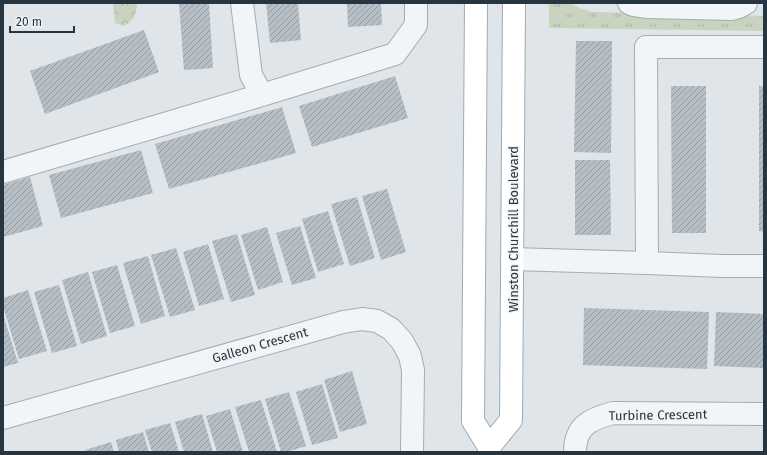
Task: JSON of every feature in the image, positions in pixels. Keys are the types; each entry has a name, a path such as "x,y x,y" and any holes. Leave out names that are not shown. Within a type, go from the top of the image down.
{"main road":[{"name":"Winston Churchill Boulevard","path":"476,3 474,421 489,450 511,420 514,3"}],"street":[{"path":"242,3 251,75 262,95"},
{"path":"3,172 395,54 416,25 416,3"},
{"path":"629,3 648,7 732,9 739,8 746,3"},
{"path":"647,263 646,47 764,47"},
{"path":"512,259 764,266"},
{"name":"Galleon Crescent","path":"3,418 343,322 362,319 377,321 391,329 402,341 410,356 412,370 412,452"},
{"name":"Turbine Crescent","path":"575,452 578,433 583,426 590,421 612,413 764,414"}],"green space":[{"path":"113,3 137,3 134,17 124,26 115,23"},
{"path":"549,3 569,3 592,12 764,16 764,31 549,28"}],"building":[{"path":"179,3 209,3 213,68 184,70"},
{"path":"266,3 298,3 301,40 270,43"},
{"path":"347,3 381,3 382,25 348,27"},
{"path":"144,30 159,72 45,114 30,71"},
{"path":"576,41 612,41 611,153 574,152"},
{"path":"395,76 408,118 312,147 299,106"},
{"path":"671,86 706,86 706,233 672,233"},
{"path":"759,86 764,86 764,232 759,231"},
{"path":"282,107 296,153 169,189 155,144"},
{"path":"141,150 153,193 61,218 49,175"},
{"path":"575,160 610,160 611,235 575,235"},
{"path":"30,177 43,226 3,237 3,185"},
{"path":"387,189 406,252 381,260 362,196"},
{"path":"357,197 375,258 350,266 331,204"},
{"path":"328,211 344,264 318,272 302,219"},
{"path":"300,226 316,278 292,285 276,233"},
{"path":"267,227 283,282 258,290 241,235"},
{"path":"237,234 255,295 231,302 212,241"},
{"path":"208,244 224,299 199,306 183,252"},
{"path":"176,248 195,310 170,317 151,255"},
{"path":"148,256 165,316 141,324 123,263"},
{"path":"117,265 135,326 110,333 92,272"},
{"path":"88,272 107,336 81,344 62,280"},
{"path":"59,285 77,346 52,353 34,292"},
{"path":"28,290 47,351 19,359 3,306 3,298"},
{"path":"584,308 709,312 707,369 583,365"},
{"path":"716,312 764,314 764,368 714,366"},
{"path":"3,314 18,363 3,367"},
{"path":"352,371 367,424 340,432 324,380"},
{"path":"322,384 338,438 312,445 296,392"},
{"path":"289,392 306,446 287,452 281,452 265,399"},
{"path":"261,400 277,452 249,452 235,407"},
{"path":"230,409 243,452 217,452 206,416"},
{"path":"202,414 213,452 184,452 175,422"},
{"path":"170,423 179,452 152,452 145,430"},
{"path":"143,432 149,452 119,452 116,440"},
{"path":"111,442 114,452 85,452 85,450"}]}
